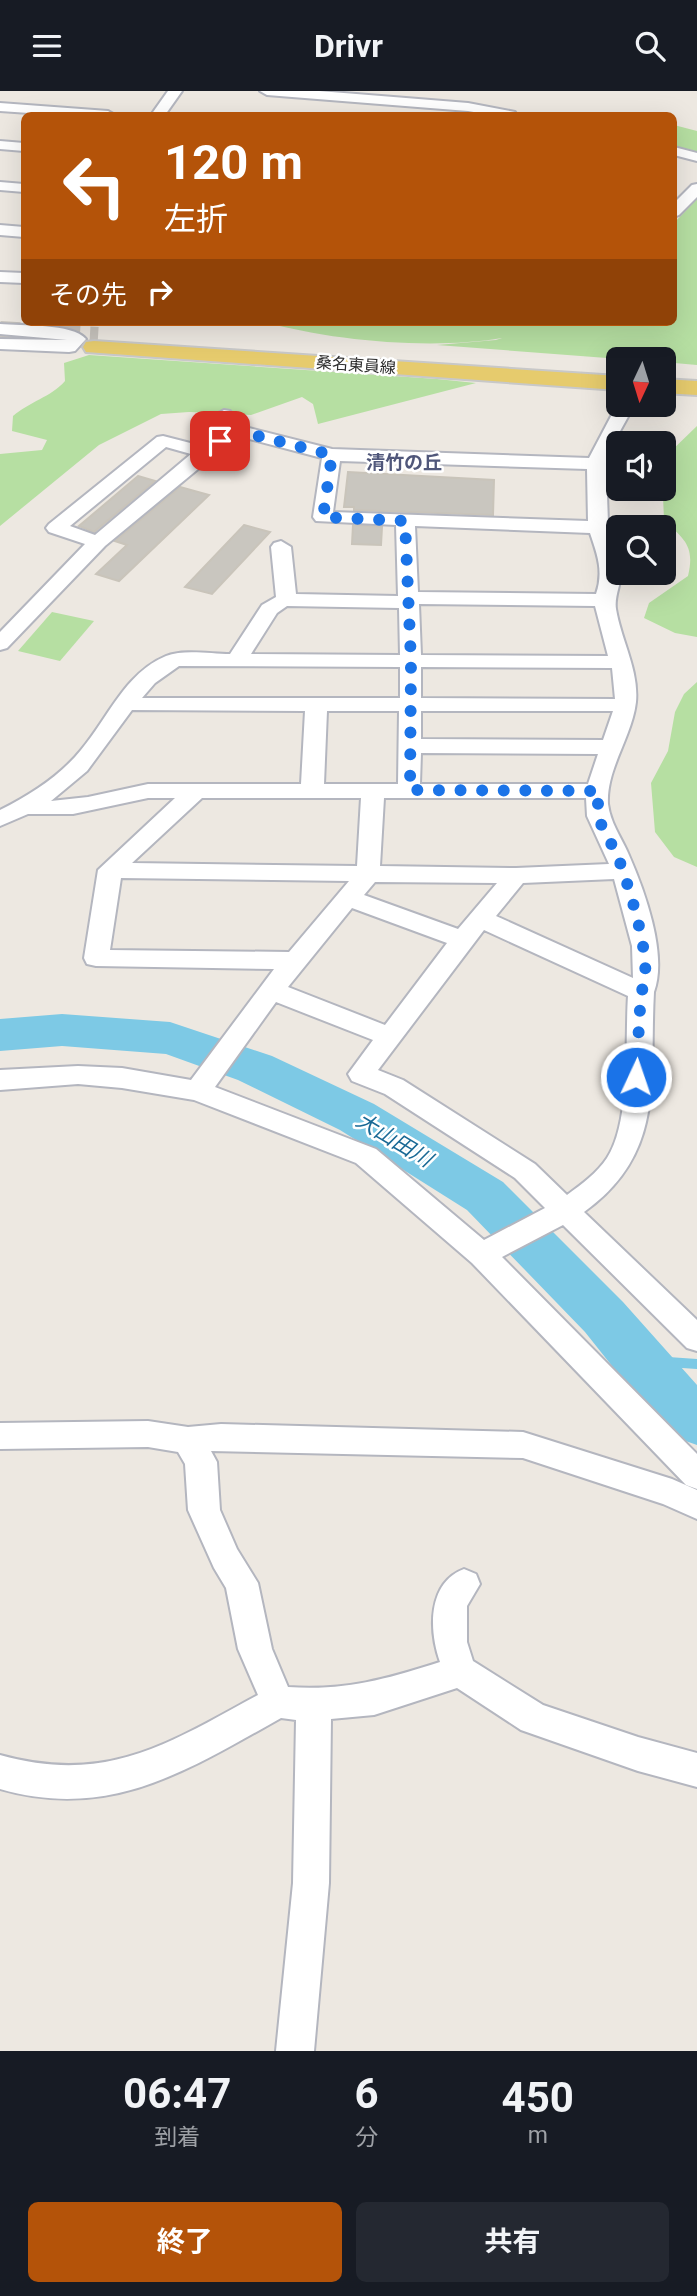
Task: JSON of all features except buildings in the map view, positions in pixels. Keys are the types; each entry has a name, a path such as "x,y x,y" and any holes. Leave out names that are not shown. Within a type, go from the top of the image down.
{"main road":[{"name":"桑名東員線","path":"606,371 96,342 606,382"},
{"path":"676,376 697,377"},
{"path":"676,387 697,388"}],"street":[{"path":"160,112 175,91"},
{"path":"267,91 477,108 496,112"},
{"path":"0,107 68,112"},
{"path":"0,145 21,147"},
{"path":"677,152 697,157"},
{"path":"0,186 21,188"},
{"path":"0,230 21,232"},
{"path":"0,277 21,278"},
{"path":"0,329 66,334 78,339 69,347 60,348 0,344"},
{"path":"482,1255 564,1209 597,1187 619,1162 632,1129 641,992 645,986 646,969 636,914 618,859 598,813 599,791 609,747 625,705 626,677 605,600 612,578 610,561 598,527 598,453 619,417"},
{"path":"0,644 99,542 205,452 230,423 332,455 597,464"},
{"path":"99,542 56,529 163,441 205,452"},
{"path":"332,455 323,517 598,527"},
{"path":"405,521 411,661 410,790"},
{"path":"281,547 286,600"},
{"path":"236,660 269,609 286,600 605,600"},
{"path":"0,820 49,794 67,773 79,766 124,704 164,664 175,660 620,662"},
{"path":"124,704 625,705"},
{"path":"312,791 316,704"},
{"path":"410,746 609,747"},
{"path":"204,1083 271,990 368,874 373,790"},
{"path":"27,807 44,809 105,803 148,791 599,791"},
{"path":"196,791 110,870 96,958 294,961"},
{"path":"110,870 516,876 621,871"},
{"path":"516,876 463,940 361,1074 394,1087 466,1130 525,1171 697,1339"},
{"path":"348,898 463,940"},
{"path":"481,919 641,992"},
{"path":"271,990 388,1036"},
{"path":"0,1080 78,1075 204,1083 366,1156 482,1255 697,1475"},
{"path":"0,1436 148,1434 188,1440 221,1437 523,1445 672,1493 697,1506"},
{"path":"188,1440 201,1462 204,1510 225,1558 242,1583 255,1649 278,1702"},
{"path":"464,1584 451,1602 450,1642 460,1671 533,1717 638,1754 697,1770"},
{"path":"0,1772 21,1778 68,1783 120,1778 187,1752 278,1702 314,1705 374,1699 460,1671"},
{"path":"295,2051 311,1883 314,1705"}],"green space":[{"path":"677,126 697,131 697,153 677,149"},
{"path":"697,199 697,365 676,363 676,347 606,347 606,358 437,345 471,342 383,342 280,326 677,326 677,220"},
{"path":"89,355 476,383 318,424 313,404 302,397 251,415 189,412 161,414 99,445 0,526 0,454 42,450 47,440 12,431 13,416 65,381 64,363"},
{"path":"697,426 697,637 675,633 644,618 649,603 688,576 690,566 687,544 676,532 676,515 664,515 663,501 676,501 676,446"},
{"path":"52,612 94,621 60,661 18,651"},
{"path":"697,682 697,867 674,857 655,832 651,783 668,751 675,712 684,694"}],"waterway":[{"name":"大山田川","path":"0,1035 62,1030 170,1038 255,1068 357,1117 485,1196 604,1317 639,1360 697,1422"},
{"path":"639,1360 697,1364"}],"tunnel":[{"path":"0,331 98,337"}],"district":[{"name":"清竹の丘","path":"404,462"}],"route":[{"path":"220,441 235,430 332,455 323,517 405,521 411,661 410,790 599,791 598,813 629,892 639,925 646,969 645,986 641,992 636,1077"}]}
